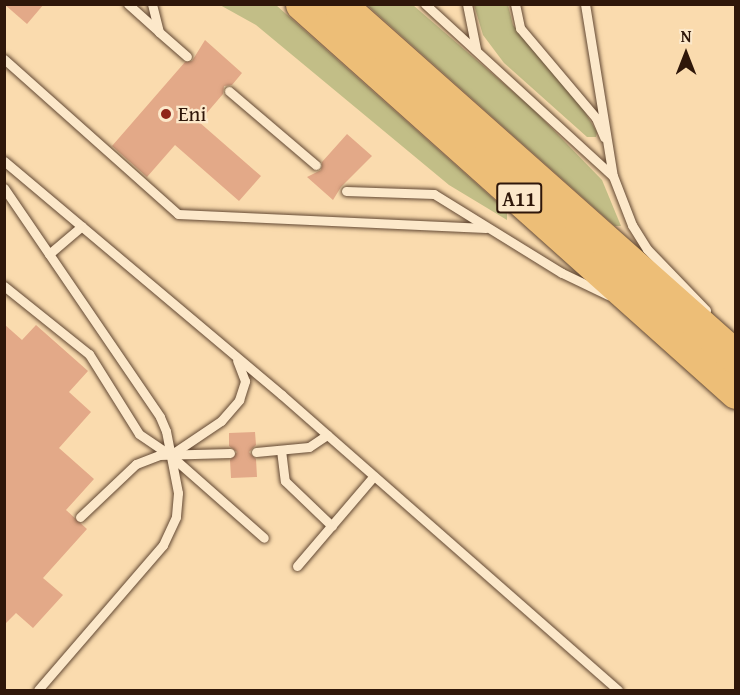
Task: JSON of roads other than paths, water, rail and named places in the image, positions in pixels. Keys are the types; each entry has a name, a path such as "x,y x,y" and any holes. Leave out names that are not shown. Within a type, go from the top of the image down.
{"highway":[{"name":"A11","path":"302,4 735,392"},
{"name":"A11","path":"339,4 735,357"}],"lane":[{"path":"128,4 187,56"},
{"path":"152,4 159,32"},
{"path":"425,4 613,176"},
{"path":"467,4 476,49"},
{"path":"515,4 520,28 596,118 611,153"},
{"path":"585,4 613,176 632,225 646,249 711,315"},
{"path":"4,58 178,214 486,228"},
{"path":"229,91 316,165"},
{"path":"4,161 228,349 618,690"},
{"path":"4,188 160,417 166,431 178,505 168,537 38,690"},
{"path":"346,191 434,194 562,273 656,319"},
{"path":"49,254 82,226"},
{"path":"4,286 89,354 139,434 170,455 264,538"},
{"path":"170,455 221,421 243,392 242,369 228,349"},
{"path":"256,452 317,445 327,435"},
{"path":"281,450 285,481 332,526"},
{"path":"80,517 136,464 170,455 230,453"},
{"path":"297,566 374,476"}],"place":[{"name":"Eni","path":"166,114"}]}
